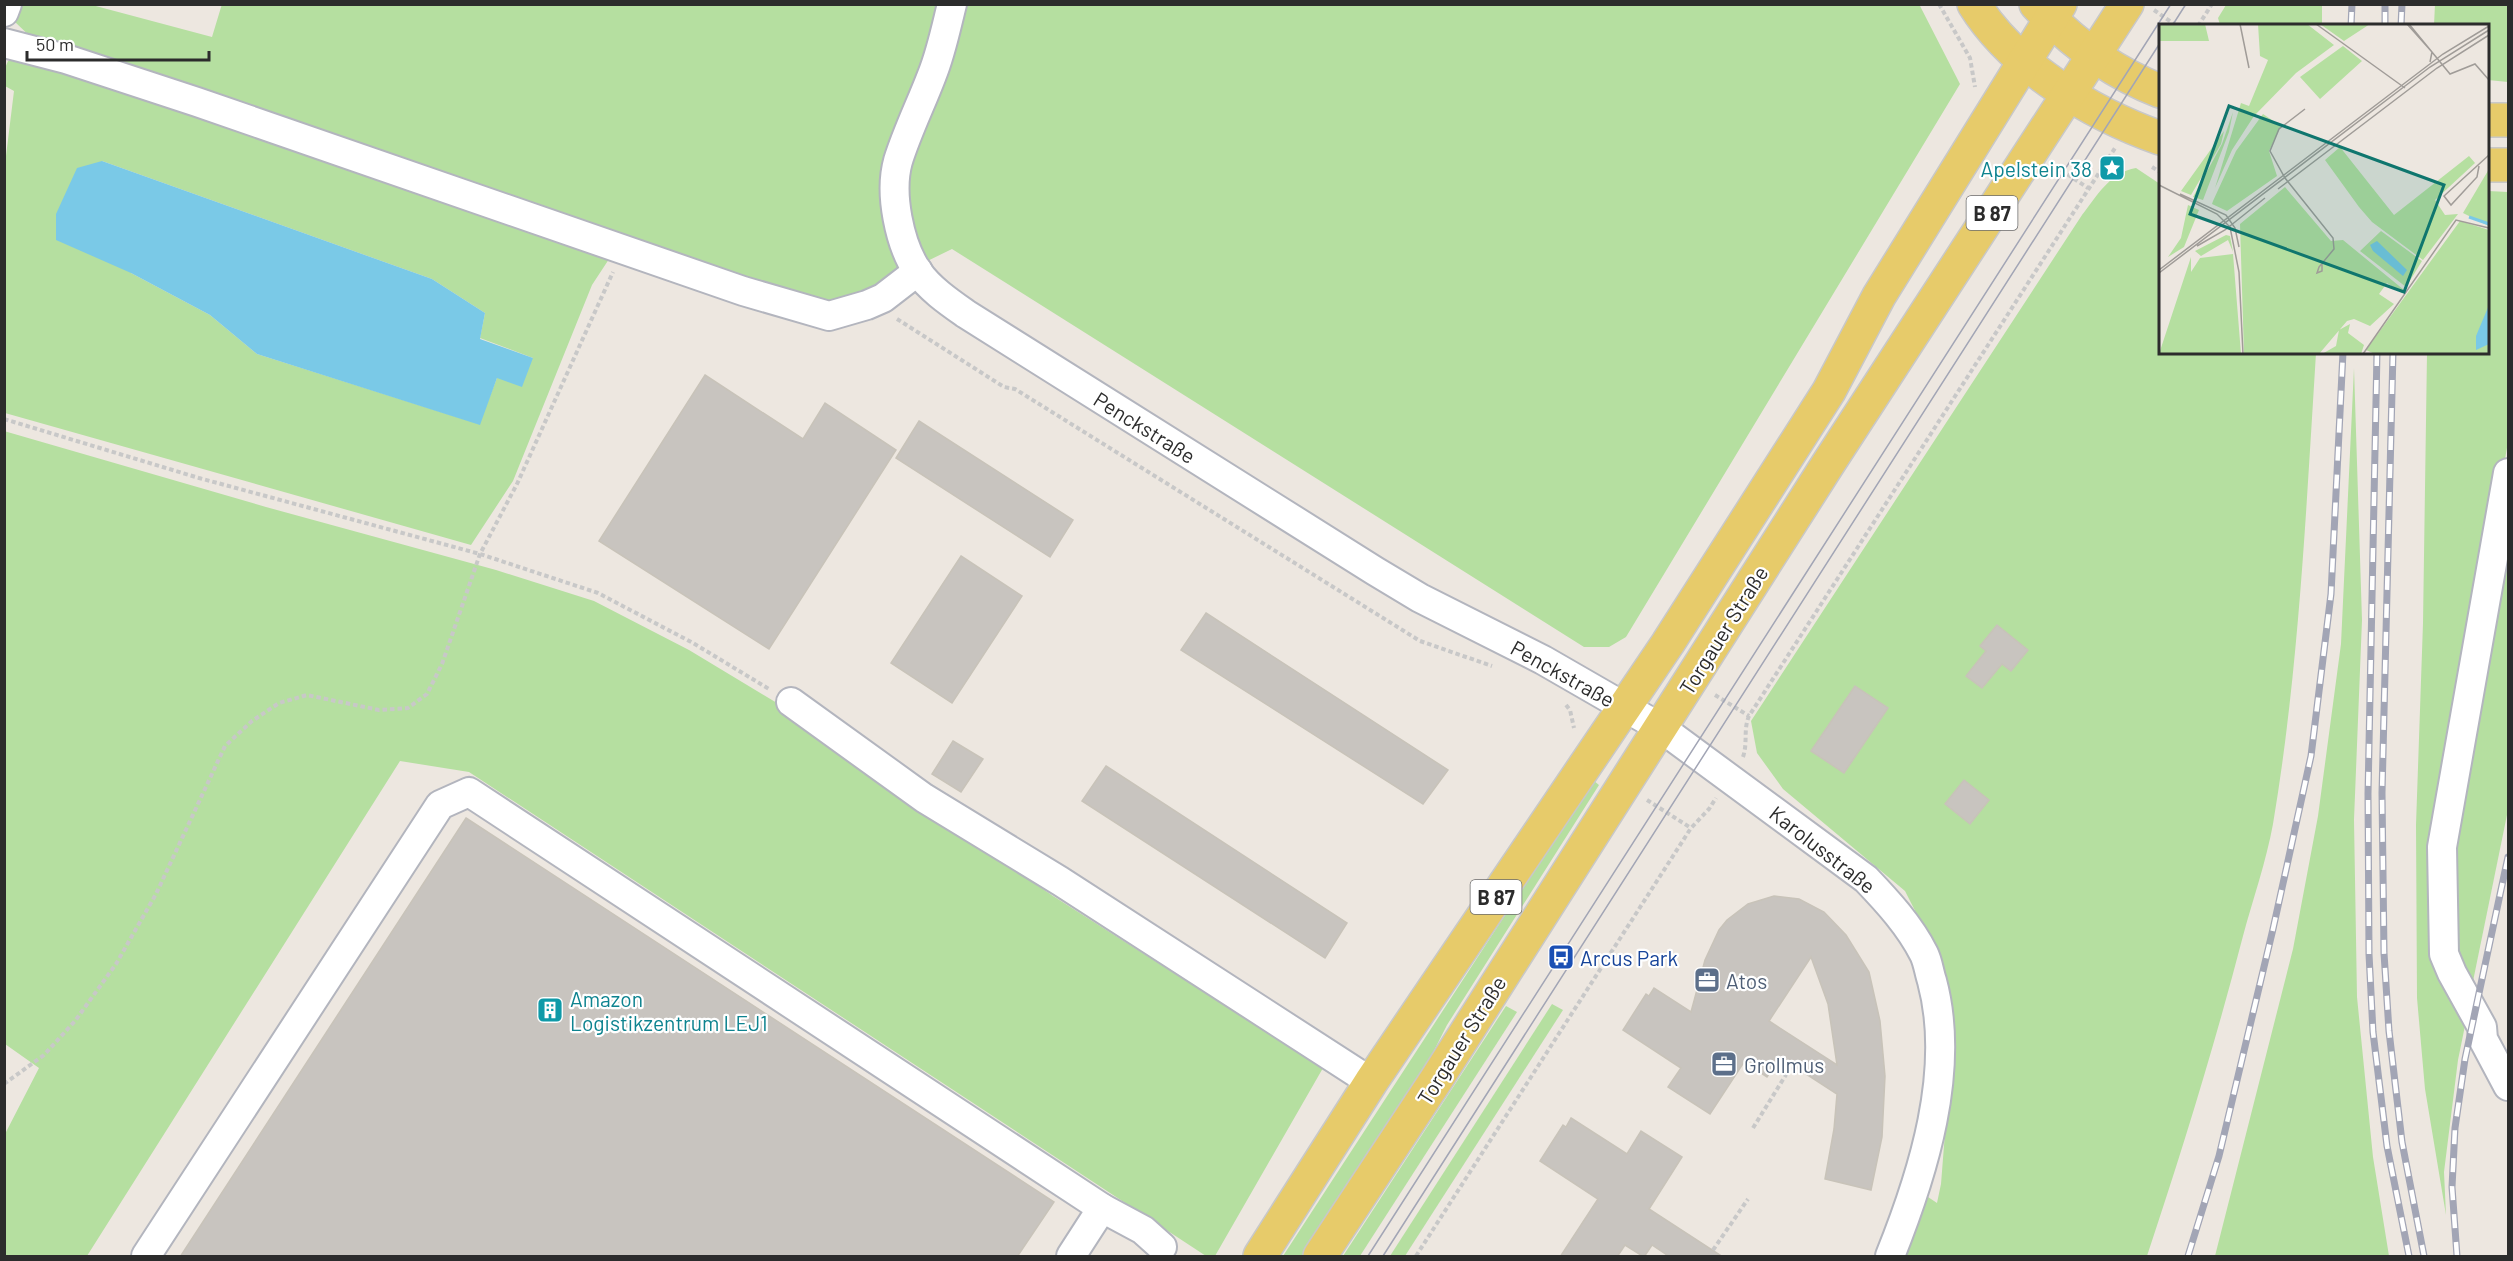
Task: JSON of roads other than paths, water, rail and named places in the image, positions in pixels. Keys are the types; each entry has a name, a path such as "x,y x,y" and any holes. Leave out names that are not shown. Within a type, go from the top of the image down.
{"main road":[{"path":"1974,4 1995,31 2025,60 2069,94 2128,127 2159,138"},
{"name":"Torgauer Straße","path":"1320,1257 2093,56 2142,8"},
{"path":"2049,10 2093,56 2159,90"},
{"name":"Torgauer Straße","path":"1260,1257 1371,1082 1625,707 1829,391 1879,296 2025,60 2049,10"},
{"path":"2489,120 2508,120"},
{"path":"2489,165 2508,165"}],"street":[{"path":"4,12 6,4"},
{"name":"Penckstraße","path":"952,4 933,73 898,163 894,186 896,213 903,237 918,271 941,296 966,314 1365,565 1420,598 1543,660 1625,707"},
{"path":"4,43 66,59 197,102 742,291 829,316 884,298 918,271"},
{"path":"2128,127 2159,152"},
{"path":"2508,473 2442,847 2444,954 2482,1027 2484,1039 2508,1086"},
{"path":"791,702 924,798 1070,888 1371,1082"},
{"name":"Karolusstraße","path":"1625,707 1661,728 1730,777 1866,879 1895,909 1925,956 1938,1004 1939,1063 1935,1098 1932,1121 1919,1174 1890,1257"},
{"path":"146,1257 440,806 469,792 1102,1208 1159,1248"},
{"path":"1071,1257 1102,1208"}],"water":[{"path":"102,161 432,279 485,313 480,339 533,358 522,387 497,378 480,425 257,354 210,315 131,273 56,240 56,214 77,168"}],"tram line":[{"path":"1368,1256 2171,4"},
{"path":"2173,24 2186,4"},
{"path":"1383,1256 2159,45"}],"railway":[{"path":"2351,24 2352,4"},
{"path":"2385,4 2385,24"},
{"path":"2401,24 2402,4"},
{"path":"2188,1256 2219,1156 2311,756 2331,594 2343,354"},
{"path":"2377,354 2368,794 2369,954 2373,1032 2387,1146 2409,1256"},
{"path":"2393,354 2382,793 2384,953 2389,1031 2402,1142 2424,1256"},
{"path":"2457,1256 2452,1187 2455,1128 2465,1059 2508,857"}],"place":[{"name":"Apelstein 38","path":"2112,168"},
{"name":"Arcus Park","path":"1561,957"},
{"name":"Atos","path":"1707,980"},
{"name":"Amazon Logistikzentrum LEJ1","path":"550,1010"},
{"name":"Grollmus","path":"1724,1064"}]}
